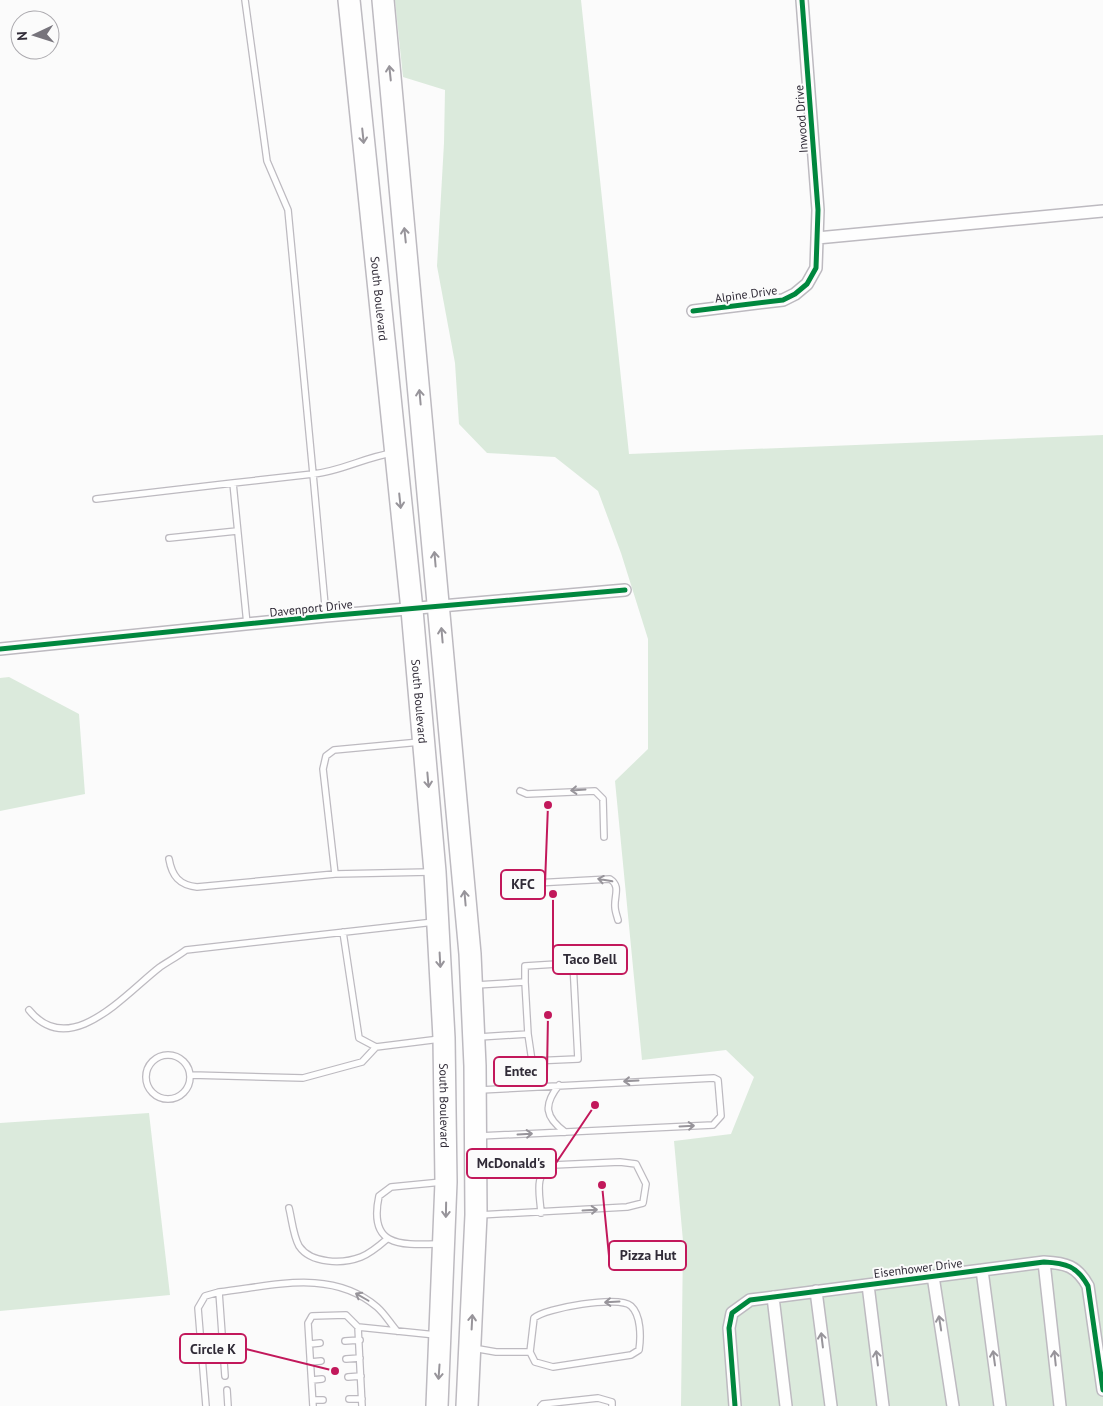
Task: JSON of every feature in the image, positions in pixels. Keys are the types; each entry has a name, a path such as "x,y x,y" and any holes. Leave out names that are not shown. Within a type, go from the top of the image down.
{"highway":[{"name":"South Boulevard","path":"349,0 418,669 435,872 444,1038 446,1182 437,1406"},
{"path":"382,0 450,719 472,985 476,1090 476,1215 468,1401"},
{"path":"418,669 424,661 430,660 434,661 439,668 450,719"},
{"path":"444,1038 453,1040 466,1056 470,1070 476,1127"},
{"path":"441,1335 454,1342 459,1348 464,1365 468,1401"}],"street":[{"name":"Inwood Drive","path":"802,0 818,210 817,238"},
{"path":"817,238 1103,211"},
{"name":"Alpine Drive","path":"693,311 761,304 795,294 807,284 816,268 817,238"},
{"name":"Davenport Drive","path":"0,649 326,616 625,590"},
{"path":"1044,1262 1060,1406"},
{"name":"Eisenhower Drive","path":"735,1406 729,1328 732,1313 750,1300 1044,1262 1071,1264 1082,1275 1088,1286 1103,1390"},
{"path":"982,1270 1000,1406"},
{"path":"933,1276 953,1406"},
{"path":"868,1284 883,1406"},
{"path":"816,1291 830,1406"},
{"path":"773,1297 786,1406"}],"lane":[{"path":"245,0 266,161 288,210 326,616"},
{"path":"96,499 331,472 358,464 374,456 395,453"},
{"path":"233,484 247,625"},
{"path":"170,538 237,531"},
{"path":"336,874 322,769 326,756 334,750 424,742"},
{"path":"520,791 527,794 595,791 603,799 604,837"},
{"path":"169,859 171,873 179,881 197,887 336,874 435,872"},
{"path":"527,880 535,883 610,879 617,888 615,906 618,920"},
{"path":"29,1010 38,1022 52,1028 66,1029 83,1025 110,1009 160,967 186,950 438,922"},
{"path":"343,932 359,1038 376,1047 444,1038"},
{"path":"573,962 578,1059 532,1061 528,1034 525,966 573,962"},
{"path":"472,985 525,982"},
{"path":"474,1038 528,1034"},
{"path":"190,1075 303,1078 362,1062 376,1047"},
{"path":"172,1054 185,1062 190,1075 190,1082 182,1094 169,1099 156,1095 151,1090 146,1077 147,1069 157,1058 172,1054"},
{"path":"476,1090 698,1077 714,1078 718,1080 720,1086 720,1116 718,1123 714,1125 565,1132 476,1127"},
{"path":"559,1085 550,1099 548,1114 554,1124 565,1132"},
{"path":"476,1215 541,1212 627,1207 643,1203 646,1184 636,1164 620,1162 553,1165 544,1169 539,1176 541,1212"},
{"path":"445,1244 398,1244 387,1240 378,1229 376,1211 379,1196 392,1187 446,1182"},
{"path":"289,1208 299,1246 308,1254 320,1260 332,1261 360,1258 387,1240"},
{"path":"206,1406 198,1308 205,1296 219,1292 314,1281 335,1284 368,1300 379,1308 397,1331"},
{"path":"219,1292 225,1376"},
{"path":"623,1301 637,1314 640,1340 639,1350 630,1355 553,1367 535,1362 530,1352 534,1318 541,1312 593,1303 623,1301"},
{"path":"324,1400 313,1403 308,1323 312,1316 346,1315 358,1327 362,1406"},
{"path":"358,1327 441,1335"},
{"path":"345,1341 360,1340"},
{"path":"310,1344 320,1343"},
{"path":"471,1347 496,1352 530,1352"},
{"path":"346,1359 360,1358"},
{"path":"310,1362 321,1361"},
{"path":"348,1377 361,1376"},
{"path":"312,1380 322,1379"},
{"path":"226,1390 228,1406"},
{"path":"541,1406 543,1404 598,1398 612,1402 612,1406"},
{"path":"349,1399 362,1399"}],"green space":[{"path":"395,0 581,0 629,454 1103,435 1103,1406 681,1406 683,1241 674,1141 731,1134 754,1077 726,1050 642,1060 615,781 648,749 648,639 621,553 598,491 555,457 487,453 459,424 455,363 437,266 445,90 403,77"},
{"path":"9,677 79,714 85,794 0,811 0,678"},
{"path":"149,1113 170,1295 0,1311 0,1123"}],"cycle path":[{"path":"693,311 783,300 795,294 807,284 816,268 818,210 802,0"},
{"path":"0,649 326,616 625,590"},
{"path":"735,1406 729,1328 732,1313 750,1300 1044,1262 1059,1263 1070,1267 1080,1274 1088,1286 1103,1390"}],"place":[{"name":"KFC","path":"548,805"},
{"name":"Taco Bell","path":"553,894"},
{"name":"Entec","path":"548,1015"},
{"name":"McDonald's","path":"595,1105"},
{"name":"Pizza Hut","path":"602,1185"},
{"name":"Circle K","path":"335,1371"}]}
